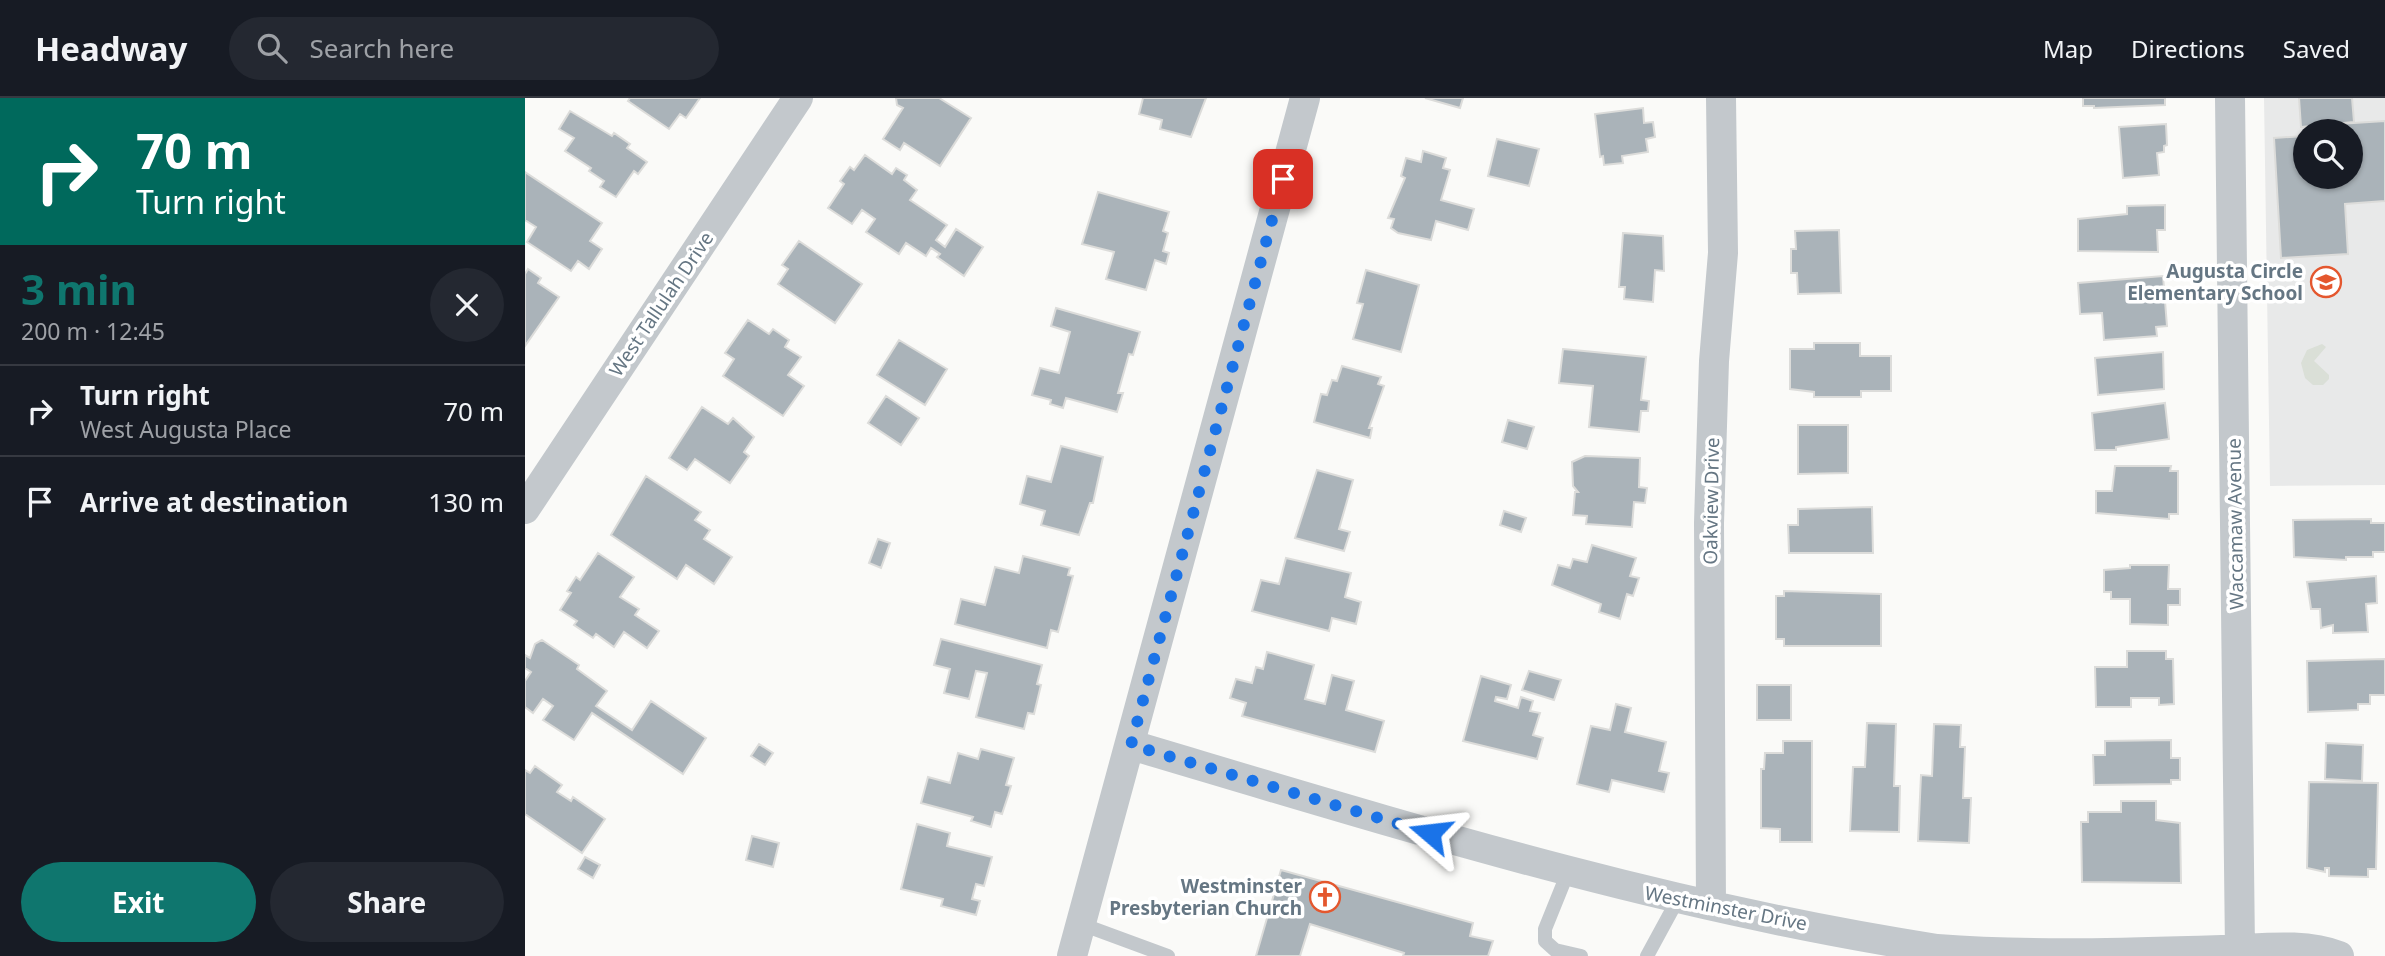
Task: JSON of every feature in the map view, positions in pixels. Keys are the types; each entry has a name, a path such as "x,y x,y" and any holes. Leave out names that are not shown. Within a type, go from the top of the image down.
{"street":[{"name":"West Tallulah Drive","path":"525,509 798,98"},
{"path":"1072,956 1305,98"},
{"name":"Oakview Drive","path":"1711,905 1709,523 1714,361 1723,253 1721,98"},
{"name":"Waccamaw Avenue","path":"2230,98 2240,950"},
{"name":"Westminster Drive","path":"1131,745 1568,872 1678,899 1938,949 2007,956 2278,948 2339,956"}],"lane":[{"path":"1568,872 1545,929 1545,941 1555,950 1581,956"},
{"path":"1647,956 1678,899"},
{"path":"1081,924 1149,952 1168,956"}],"shaded area":[{"name":"Augusta Circle Elementary School","path":"2264,98 2385,98 2385,485 2270,486"},
{"path":"2322,344 2326,347 2314,361 2329,375 2329,379 2323,385 2313,385 2305,378 2301,363 2307,350"}],"building":[{"path":"630,98 700,98 686,118 680,114 669,129 628,101"},
{"path":"896,98 939,98 971,118 940,166 904,143 900,150 883,139 903,108 897,105"},
{"path":"1143,98 1206,98 1191,137 1160,129 1162,120 1139,114"},
{"path":"1425,98 1463,98 1460,108"},
{"path":"2083,98 2165,98 2165,105 2094,108 2083,106"},
{"path":"2299,98 2352,98 2354,119 2300,119"},
{"path":"1643,108 1644,123 1653,122 1655,137 1646,139 1648,152 1622,156 1623,163 1604,165 1603,156 1600,157 1595,114"},
{"path":"570,111 612,136 614,133 630,144 627,148 647,162 638,174 634,171 616,197 600,187 604,181 589,171 591,168 565,151 574,138 559,129"},
{"path":"2385,121 2385,201 2345,204 2348,254 2281,258 2274,138 2293,137 2293,189 2363,189 2363,122"},
{"path":"2166,124 2167,145 2164,146 2164,152 2157,153 2159,175 2123,178 2119,127"},
{"path":"1497,139 1539,149 1529,186 1488,176"},
{"path":"1423,151 1446,158 1443,168 1450,170 1441,200 1474,209 1468,230 1436,221 1431,240 1398,233 1391,228 1394,219 1388,218 1405,178 1401,176 1406,158 1421,162"},
{"path":"865,155 892,174 896,168 907,175 904,180 917,190 910,200 947,225 936,240 945,247 956,229 983,247 964,276 937,257 940,254 931,248 926,256 906,243 899,254 866,232 875,219 862,210 852,224 828,208 844,184 840,181 850,167 854,170"},
{"path":"525,172 602,223 590,241 602,249 589,269 578,261 571,271 527,242 536,227 525,220"},
{"path":"1098,192 1169,212 1163,231 1168,233 1163,251 1169,253 1166,264 1155,260 1146,290 1106,279 1114,252 1082,244"},
{"path":"2165,205 2165,230 2157,230 2158,252 2078,251 2078,219 2127,214 2127,206"},
{"path":"1839,230 1841,293 1798,294 1797,273 1791,273 1791,249 1796,249 1795,231"},
{"path":"1623,233 1663,236 1664,271 1655,270 1653,302 1624,299 1625,287 1619,287"},
{"path":"799,241 862,284 835,323 778,284 788,269 782,265"},
{"path":"528,269 541,278 538,283 559,297 525,346 525,274"},
{"path":"1366,270 1419,285 1401,352 1353,339 1363,304 1357,303"},
{"path":"2163,276 2167,326 2156,327 2157,336 2104,340 2102,313 2080,314 2078,283"},
{"path":"1056,308 1140,332 1133,355 1129,354 1118,393 1123,393 1117,412 1066,398 1063,408 1050,404 1051,400 1032,395 1040,368 1059,373 1070,332 1051,326"},
{"path":"748,320 769,334 773,329 789,340 785,347 801,357 788,375 804,386 783,416 723,376 734,359 725,353"},
{"path":"899,340 947,369 925,405 877,375"},
{"path":"1814,343 1860,343 1860,356 1891,356 1891,391 1861,391 1861,397 1814,397 1814,392 1790,389 1790,349 1814,349"},
{"path":"1563,349 1646,357 1641,400 1649,401 1648,411 1641,411 1639,432 1589,427 1593,386 1559,383"},
{"path":"2163,352 2164,389 2098,395 2095,358"},
{"path":"1342,366 1381,377 1378,384 1384,386 1369,428 1372,428 1370,438 1314,422 1321,394 1327,395 1332,380 1337,381"},
{"path":"886,396 919,418 901,445 868,423"},
{"path":"2165,403 2169,439 2116,447 2116,450 2095,450 2092,413"},
{"path":"702,407 728,424 733,418 754,437 744,452 749,456 730,483 695,459 687,470 669,458"},
{"path":"1508,420 1534,427 1527,449 1502,442"},
{"path":"1798,425 1848,425 1848,473 1798,474"},
{"path":"1061,446 1103,457 1093,503 1090,503 1079,535 1041,525 1045,511 1020,504 1027,476 1051,482"},
{"path":"1585,456 1640,458 1639,487 1647,488 1645,503 1634,502 1632,527 1586,524 1587,516 1573,515 1575,492 1578,492 1573,486 1572,462"},
{"path":"2115,466 2171,466 2170,471 2178,471 2178,514 2169,514 2169,519 2096,513 2096,491 2112,491"},
{"path":"1317,470 1353,480 1339,529 1350,532 1344,551 1295,538"},
{"path":"646,476 701,512 695,520 710,530 704,539 732,557 714,584 686,565 677,579 611,535"},
{"path":"1872,507 1873,553 1789,553 1788,525 1798,525 1798,509"},
{"path":"1504,511 1526,518 1521,532 1500,525"},
{"path":"2371,519 2371,523 2385,523 2385,552 2373,552 2373,557 2346,557 2346,560 2294,557 2293,520"},
{"path":"878,539 890,543 881,568 869,563"},
{"path":"1592,545 1636,558 1630,576 1639,578 1633,596 1627,594 1620,619 1599,612 1601,604 1552,585 1558,565 1570,568 1573,559 1587,562"},
{"path":"598,553 634,577 620,597 639,609 635,615 659,631 647,648 624,632 614,647 596,634 593,638 574,625 577,621 560,610 571,593 567,591 576,577 580,580"},
{"path":"1023,556 1070,568 1068,575 1073,576 1058,632 1051,630 1047,648 955,624 961,599 985,605 995,567 1019,573"},
{"path":"1286,558 1351,573 1345,597 1361,602 1356,624 1332,618 1329,631 1252,611 1261,580 1279,584"},
{"path":"2130,565 2169,565 2168,589 2180,589 2180,605 2168,605 2168,625 2130,624 2130,599 2111,599 2111,592 2104,592 2104,570 2130,568"},
{"path":"2376,576 2377,603 2366,604 2368,632 2333,633 2333,625 2321,628 2320,609 2311,609 2307,582"},
{"path":"1784,591 1881,594 1881,646 1784,646 1784,639 1776,639 1776,596 1784,596"},
{"path":"941,639 1042,665 1037,684 1041,685 1034,714 1028,713 1024,729 976,717 987,673 976,671 969,699 944,693 950,669 934,665"},
{"path":"542,640 579,665 577,669 607,691 596,706 632,730 651,701 706,738 683,774 592,713 574,740 543,720 553,706 543,699 533,713 525,707 525,681 531,672 525,668 525,655 530,658 535,644"},
{"path":"2127,651 2166,651 2166,659 2173,659 2174,704 2159,705 2159,698 2131,698 2131,707 2096,707 2095,667 2127,667"},
{"path":"1267,652 1314,665 1305,699 1325,704 1332,675 1354,681 1346,710 1384,721 1375,752 1242,716 1246,703 1230,698 1236,679 1252,683 1256,667 1263,669"},
{"path":"2385,659 2385,695 2370,695 2370,704 2358,704 2358,710 2308,712 2307,661"},
{"path":"1529,671 1561,680 1554,700 1522,690"},
{"path":"1481,676 1511,685 1507,699 1496,697 1495,701 1518,708 1521,697 1533,701 1530,711 1540,713 1533,735 1543,738 1537,759 1463,741"},
{"path":"1757,685 1791,685 1791,720 1757,720"},
{"path":"1616,704 1631,708 1625,732 1666,742 1659,771 1669,773 1664,792 1612,780 1609,792 1577,784 1591,726 1610,730"},
{"path":"1867,723 1896,724 1894,786 1900,786 1899,832 1850,831 1853,767 1865,767"},
{"path":"1934,724 1961,725 1960,747 1965,747 1963,798 1971,798 1969,843 1918,841 1921,775 1932,776"},
{"path":"2171,740 2171,758 2180,758 2180,780 2171,780 2171,784 2094,785 2093,755 2105,755 2105,741"},
{"path":"1783,741 1812,741 1812,842 1780,842 1780,829 1761,828 1761,769 1764,769 1765,753 1783,753"},
{"path":"2326,743 2363,745 2362,781 2325,779"},
{"path":"759,744 773,753 765,765 751,756"},
{"path":"981,749 1014,758 1006,785 1011,786 1002,814 995,812 991,827 971,821 973,817 921,803 928,777 950,783 958,753 978,759"},
{"path":"535,766 562,785 557,792 571,801 573,797 605,819 582,853 525,814 525,770 530,773"},
{"path":"2309,782 2378,783 2376,869 2368,869 2368,877 2329,876 2329,868 2325,868 2325,872 2307,868"},
{"path":"2121,801 2156,801 2156,820 2180,823 2181,883 2082,882 2081,822 2088,822 2088,812 2121,812"},
{"path":"917,824 950,833 947,846 992,857 984,886 976,884 972,899 980,901 976,915 941,906 943,899 901,889"},
{"path":"752,836 779,843 773,867 746,860"},
{"path":"585,857 600,865 593,878 578,869"},
{"name":"Westminster Presbyterian Church","path":"1281,870 1473,923 1470,936 1493,941 1488,956 1403,956 1404,953 1310,924 1300,956 1256,956"}],"place":[{"name":"Augusta Circle Elementary School","path":"2326,282"},
{"name":"Westminster Presbyterian Church","path":"1325,897"}],"route":[{"path":"1283,179 1131,745 1430,833"}]}
